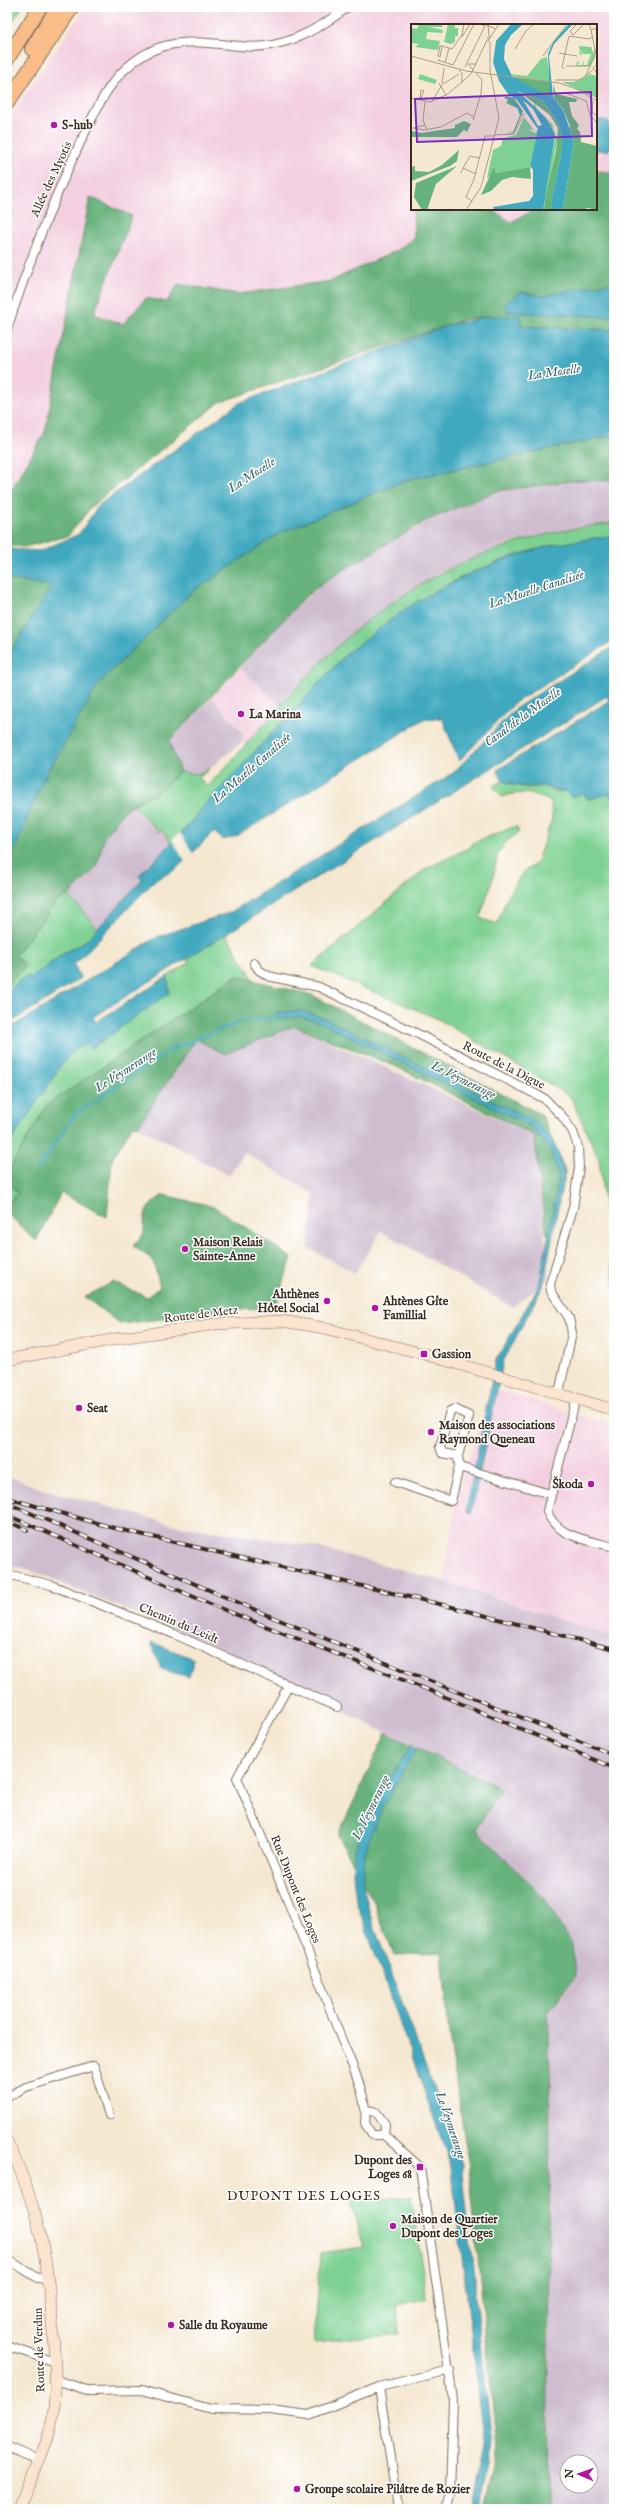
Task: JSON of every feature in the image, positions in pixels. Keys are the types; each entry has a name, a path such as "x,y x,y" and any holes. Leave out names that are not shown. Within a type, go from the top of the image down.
{"highway":[{"path":"7,59 40,7"},
{"path":"7,90 58,7"},
{"path":"7,103 72,7"}],"main road":[{"name":"Route de Metz","path":"7,1360 100,1341 216,1324 282,1322 324,1328 488,1372 614,1410"},
{"name":"Route de Verdun","path":"7,2141 19,2166 39,2222 49,2279 56,2380 53,2416 38,2460 18,2509"}],"street":[{"name":"Allée des Myotis","path":"7,329 39,233 60,185 107,90 122,72 146,53 173,44 202,41 261,47 283,43 320,27 348,7"},
{"name":"Route de la Digue","path":"254,963 259,970 268,976 319,987 434,1043 545,1099 562,1116 573,1132 578,1147 580,1167 573,1208 550,1284 551,1291 571,1325 572,1333 559,1393"},
{"path":"576,1398 550,1494 547,1511 550,1519 558,1528 567,1534 614,1547"},
{"path":"395,1482 451,1501 460,1467 458,1456 469,1416 455,1409 450,1411 440,1447 442,1453 458,1456"},
{"path":"460,1467 550,1494"},
{"name":"Chemin du Leidt","path":"7,1574 51,1585 80,1596 174,1634 337,1707"},
{"name":"Rue Dupont des Loges","path":"289,1685 237,1778 301,1931 367,2110 365,2123 372,2135 384,2135 420,2167 450,2370 453,2400 450,2494 446,2509"},
{"path":"7,2097 26,2086 94,2066 109,2115"},
{"path":"367,2110 376,2112 385,2124 384,2135"},
{"path":"7,2259 38,2278 49,2279"},
{"path":"7,2346 55,2362"},
{"path":"56,2380 90,2390 140,2390 211,2409 270,2410 309,2415 379,2387 450,2370"},
{"path":"379,2387 398,2509"},
{"path":"7,2447 38,2460"}],"shaded area":[{"path":"86,7 614,7 614,172 597,171 597,24 411,24 411,210 415,237 398,250 331,281 238,294 178,284 167,302 146,298 123,324 94,314 132,216 90,197 45,432 7,497 7,120"},
{"path":"493,210 534,210 511,222"},
{"path":"579,480 614,481 614,523 580,527 507,544 437,574 375,615 337,646 281,706 240,668 270,632 322,583 425,521 497,491"},
{"path":"240,668 281,706 245,746 242,742 243,733 212,697"},
{"path":"212,697 243,733 242,742 210,768 198,774 180,772 169,741"},
{"path":"133,804 158,831 162,829 171,844 139,875 143,880 98,929 69,895 97,867 104,837 127,807"},
{"path":"294,1026 534,1135 549,1279 512,1307 381,1231 355,1273 308,1248 314,1194 244,1152 229,1176 138,1126 196,1039 225,1053"},
{"path":"492,1388 614,1426 614,1637 444,1581 458,1491"},
{"path":"7,1476 42,1489 179,1526 313,1546 444,1581 614,1637 614,2509 547,2509 550,2074 547,2014 575,1977 572,1945 544,1898 476,1829 501,1789 386,1733 244,1658 24,1568 7,1566"}],"green space":[{"path":"7,7 22,7 7,30"},
{"path":"597,171 614,172 614,282 543,296 521,292 508,312 614,317 614,330 520,326 488,316 466,319 220,402 92,506 68,536 24,547 7,546 7,497 45,432 90,197 132,216 94,314 123,324 146,298 167,302 178,284 238,294 331,281 398,250 414,237 413,210 493,210 511,222 534,210 597,210"},
{"path":"614,435 614,481 579,480 497,491 425,521 322,583 305,597 169,741 180,772 155,794 127,807 104,837 97,867 69,895 57,901 15,955 25,966 7,986 7,869 41,783 99,683 192,592 280,533 406,480"},
{"path":"614,523 614,535 552,545 514,556 475,571 435,591 346,654 171,844 162,829 159,832 133,804 155,794 180,772 198,774 210,768 199,778 207,787 320,663 367,621 398,598 465,562 501,548 575,528"},
{"path":"7,579 52,586 7,657"},
{"path":"503,781 516,786 531,788 544,786 555,792 566,791 583,793 588,799 608,794 614,796 614,1287 599,1159 570,1096 436,1018 312,966 424,870 472,846 472,843 516,826 519,832 506,842 498,853 493,878 480,918 497,924 508,895 523,872 536,864 552,819 551,802 539,796 521,793 502,797 493,786"},
{"path":"69,895 98,929 87,940 64,953 32,977 24,977 7,993 7,986 25,966 15,956 57,901"},
{"path":"226,934 254,980 236,976 47,1105 7,1173 7,1147 69,1053 85,1044 92,1048 168,993 168,976 189,963 186,959"},
{"path":"237,976 312,995 542,1115 566,1173 549,1236 546,1233 534,1135 395,1066 294,1026 225,1054 196,1039 138,1126 133,1125 112,1159 107,1217 61,1193 36,1241 7,1213 7,1204 18,1194 7,1180 7,1173 47,1105"},
{"path":"7,1180 18,1194 7,1204"},
{"path":"163,1195 213,1206 292,1258 275,1306 120,1324 85,1297 113,1282 147,1297 160,1287 153,1260 133,1246 144,1233 144,1220 149,1207"},
{"path":"386,1733 502,1789 476,1829 544,1898 572,1945 575,1977 547,2014 550,2074 547,2509 483,2509 497,2450 469,2168 449,2035 442,1953 394,1955 374,1903 338,1835"},
{"path":"411,2196 427,2298 397,2304 399,2334 314,2343 321,2253 364,2247 351,2202"}],"water":[{"path":"597,119 609,121 613,145 608,151 597,150"},
{"path":"614,282 614,317 508,312 505,303 521,292 543,296"},
{"name":"La Moselle","path":"488,316 518,316 522,318 520,326 614,330 614,435 406,480 280,533 192,592 99,683 42,782 7,869 7,657 52,586 7,579 7,549 40,551 79,534 99,505 239,403 446,326"},
{"name":"La Moselle Canalisée","path":"614,535 614,640 516,702 459,761 442,718 424,719 237,836 223,840 214,832 175,870 155,880 74,965 81,978 7,1025 7,993 24,977 32,977 64,953 87,940 142,880 139,875 183,832 200,810 346,654 405,609 435,591 475,571 514,556 552,545"},
{"name":"Canal de la Moselle","path":"614,646 614,796 608,794 588,799 583,793 572,797 566,791 557,791 545,786 518,785 503,781 497,770 609,701 607,696 93,1017 96,1022 168,976 169,993 92,1048 85,1044 69,1054 7,1147 7,1030 157,937 231,912 453,773 516,708"},
{"path":"303,1011 324,1018 536,1122 557,1148 564,1175 543,1286 503,1362 471,1513 466,1511 496,1360 539,1286 559,1177 550,1150 532,1127 322,1023 301,1017 277,1019 277,1012"},
{"path":"151,1642 194,1659 189,1677 161,1669"},
{"path":"412,1745 417,1748 390,1795 373,1830 363,1865 363,1882 370,1915 462,2165 492,2445 479,2509 473,2509 485,2447 451,2166 356,1901 354,1880 353,1868 359,1835 383,1788"}],"pier":[{"path":"180,833 194,855 186,863 172,840"}],"waterway":[{"name":"Le Veymerange","path":"37,1170 75,1114 174,1048 241,1021 279,1017"}],"railway":[{"path":"7,1498 114,1528 452,1607 614,1649"},
{"path":"7,1503 267,1615 614,1755"},
{"path":"7,1515 217,1607 431,1691 614,1768"},
{"path":"7,1521 27,1530"}],"place":[{"name":"S-hub","path":"54,125"},
{"name":"La Marina","path":"241,714"},
{"name":"Maison Relais Sainte-Anne","path":"185,1249"},
{"name":"Ahthènes Hôtel Social","path":"327,1301"},
{"name":"Ahtènes Gîte Famillial","path":"375,1308"},
{"name":"Gassion","path":"424,1354"},
{"name":"Seat","path":"79,1408"},
{"name":"Maison des associations Raymond Queneau","path":"431,1432"},
{"name":"Škoda","path":"591,1484"},
{"name":"Dupont des Loges 68","path":"420,2167"},
{"name":"Maison de Quartier Dupont des Loges","path":"393,2226"},
{"name":"Salle du Royaume","path":"171,2325"},
{"name":"Groupe scolaire Pilâtre de Rozier","path":"297,2489"}],"district":[{"name":"DUPONT DES LOGES","path":"304,2195"}]}
